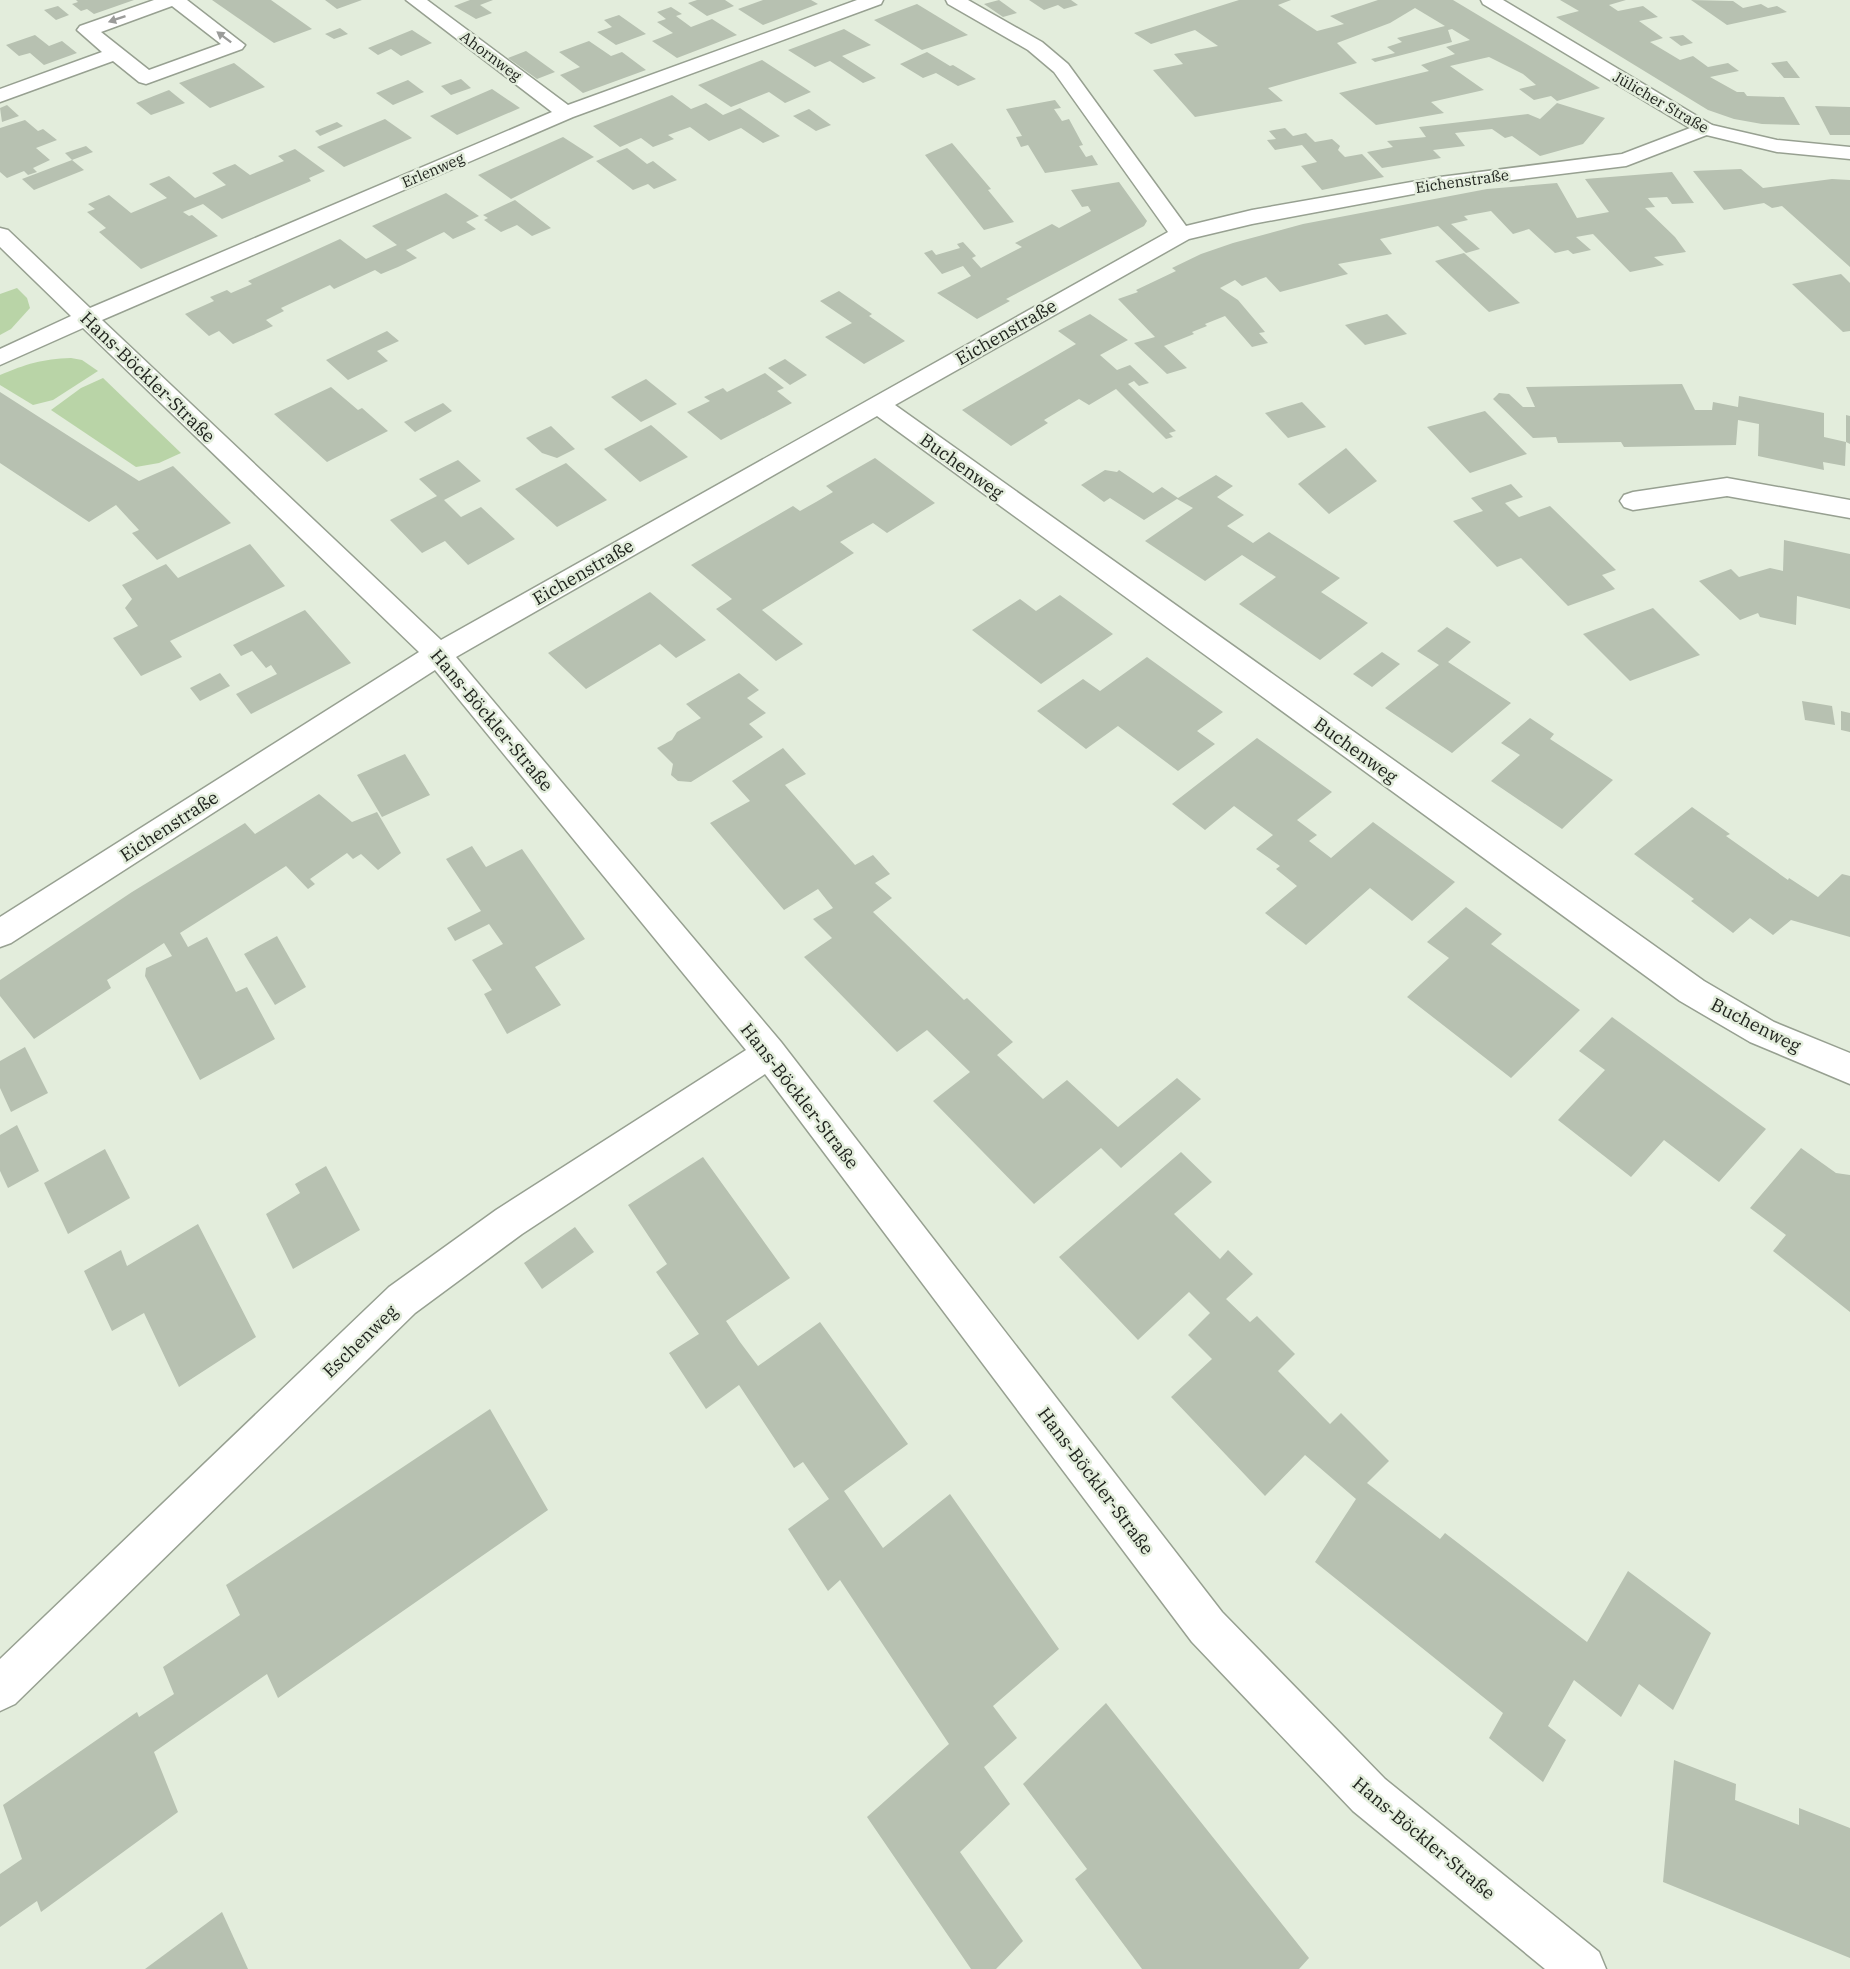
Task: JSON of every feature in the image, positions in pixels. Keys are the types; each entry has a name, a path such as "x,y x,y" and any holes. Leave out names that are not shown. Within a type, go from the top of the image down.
{"street":[{"path":"173,0 235,45 146,78 87,30 173,0"},
{"name":"Ahornweg","path":"415,0 566,113"},
{"name":"Erlenweg","path":"0,358 86,318 566,113 874,0"},
{"path":"955,0 1035,46 1061,68 1181,234"},
{"name":"Jülicher Straße","path":"1490,0 1705,129 1744,142 1782,148 1850,153"},
{"path":"0,96 115,54"},
{"name":"Eichenstraße","path":"0,934 438,654 1181,234 1252,217 1440,183 1626,159 1705,129"},
{"name":"Hans-Böckler-Straße","path":"0,235 438,654 769,1053 1207,1627 1369,1795 1582,1969"},
{"name":"Buchenweg","path":"878,405 1692,991 1762,1032 1850,1069"},
{"path":"1632,501 1727,487 1850,509"},
{"name":"Eschenweg","path":"0,1689 402,1300 508,1222 769,1053"}],"green space":[{"path":"17,288 27,298 30,308 11,329 0,335 0,294"},
{"path":"71,358 82,360 98,371 53,400 33,405 0,385 0,375 18,368 43,361"},
{"path":"103,378 181,453 159,463 136,467 51,410 81,388"}],"building":[{"path":"76,0 134,0 94,14 87,9 81,11 72,4 78,2"},
{"path":"212,0 271,0 312,29 274,43"},
{"path":"325,0 362,0 337,9"},
{"path":"470,0 493,0 480,5 492,13 476,19 454,6"},
{"path":"697,0 725,0 734,6 707,16 688,3"},
{"path":"763,0 811,0 818,4 763,25 738,9"},
{"path":"999,0 1017,13 1003,17 984,4"},
{"path":"1029,0 1071,0 1078,5 1064,9 1058,5 1044,10"},
{"path":"1239,0 1291,0 1278,5 1317,31 1344,24 1330,16 1378,0 1453,0 1600,88 1557,101 1551,96 1534,100 1519,89 1536,85 1523,74 1489,57 1450,66 1484,90 1431,102 1444,113 1376,125 1339,93 1429,71 1421,65 1455,54 1446,47 1470,40 1452,29 1448,30 1452,42 1375,62 1371,59 1395,53 1387,47 1402,42 1397,38 1445,26 1415,8 1390,23 1337,43 1357,63 1268,88 1283,101 1195,117 1153,70 1183,64 1174,54 1218,46 1195,30 1151,44 1134,33"},
{"path":"1560,0 1626,0 1609,5 1618,11 1643,6 1658,17 1639,21 1663,38 1650,42 1680,60 1693,56 1708,67 1728,63 1739,71 1710,77 1737,92 1744,92 1747,96 1784,97 1800,125 1762,124 1734,119 1708,110 1556,17 1579,11"},
{"path":"1691,0 1733,1 1743,8 1761,4 1768,8 1777,6 1787,12 1727,25"},
{"path":"917,4 968,35 922,50 874,20"},
{"path":"58,6 69,15 56,20 44,10"},
{"path":"671,7 682,14 676,16 691,27 712,19 737,35 677,58 652,41 673,33 657,22 666,19 657,12"},
{"path":"619,15 646,34 616,45 597,32 612,27 604,20"},
{"path":"340,28 348,34 334,39 325,34"},
{"path":"844,29 871,45 842,56 876,78 863,83 830,61 815,67 788,50"},
{"path":"412,30 432,43 401,56 391,49 378,55 368,48"},
{"path":"35,35 49,46 62,41 77,53 44,65 30,53 19,56 6,45"},
{"path":"1683,35 1693,43 1681,46 1669,37"},
{"path":"589,41 611,56 622,52 646,70 583,93 560,75 580,67 559,52"},
{"path":"526,51 555,72 537,79 508,58"},
{"path":"927,52 976,79 958,86 936,73 923,78 900,64"},
{"path":"762,60 811,92 785,103 769,92 731,107 698,85"},
{"path":"1787,61 1800,78 1784,78 1771,63"},
{"path":"234,63 265,87 210,108 179,83"},
{"path":"461,79 471,88 451,95 441,86"},
{"path":"408,80 424,92 393,105 376,93"},
{"path":"492,89 520,108 457,135 430,116"},
{"path":"169,90 185,103 151,115 136,103"},
{"path":"672,95 691,109 706,103 723,115 740,108 780,136 763,143 741,128 709,141 690,127 668,135 674,139 653,147 641,138 620,147 593,126"},
{"path":"1055,100 1061,108 1054,109 1062,121 1069,119 1083,145 1079,146 1086,157 1092,155 1098,165 1045,173 1028,145 1021,147 1016,137 1022,136 1006,109"},
{"path":"1557,103 1605,118 1583,144 1540,156 1512,136 1505,138 1492,129 1455,133 1465,146 1433,150 1441,158 1382,168 1367,152 1393,147 1387,141 1426,137 1419,127 1528,114 1540,119"},
{"path":"7,105 19,116 2,122 0,108"},
{"path":"1815,106 1850,107 1850,135 1830,135"},
{"path":"809,109 831,125 816,131 793,116"},
{"path":"385,119 412,138 344,167 317,147"},
{"path":"25,120 38,131 43,129 57,140 36,148 50,160 33,168 37,172 28,175 24,171 7,178 0,172 0,128"},
{"path":"337,122 343,126 320,136 315,131"},
{"path":"1285,128 1293,136 1306,133 1315,142 1332,139 1340,146 1338,150 1345,157 1362,154 1384,177 1322,190 1301,166 1317,162 1302,145 1275,150 1267,140 1276,139 1269,131"},
{"path":"563,137 594,157 511,199 478,175"},
{"path":"952,143 991,189 988,190 1014,222 984,230 925,155"},
{"path":"86,146 93,152 72,160 65,153"},
{"path":"627,148 647,164 653,161 677,180 654,189 648,184 633,190 596,161"},
{"path":"295,149 325,171 309,178 311,181 222,219 203,204 183,212 189,216 192,215 218,236 141,269 99,232 106,228 87,212 95,209 88,204 109,195 131,213 167,198 149,184 169,176 195,198 226,185 212,173 235,164 250,175 284,161 278,156"},
{"path":"72,160 84,170 34,190 22,179"},
{"path":"1741,169 1763,188 1832,179 1850,180 1850,267 1782,206 1772,208 1764,203 1724,210 1693,171"},
{"path":"1672,172 1694,203 1672,204 1667,197 1648,198 1655,207 1645,208 1675,237 1686,252 1654,257 1664,265 1630,272 1593,234 1576,237 1591,250 1573,254 1568,250 1555,253 1529,229 1513,234 1491,211 1464,216 1468,220 1451,224 1480,249 1466,253 1438,226 1380,239 1392,254 1338,264 1348,274 1280,292 1266,277 1242,286 1235,280 1220,288 1238,300 1265,332 1259,333 1268,343 1252,347 1225,316 1205,324 1207,326 1192,332 1194,334 1164,346 1187,368 1167,374 1134,343 1155,337 1118,299 1138,292 1136,290 1176,271 1172,268 1201,254 1303,224 1487,189 1557,183 1577,218 1609,212 1585,179"},
{"path":"1119,182 1147,221 1144,226 1006,299 1010,301 977,319 937,293 971,276 963,266 942,274 924,253 932,250 936,255 960,248 957,244 963,242 976,256 972,258 981,268 1022,247 1015,243 1052,224 1059,228 1091,211 1088,206 1082,207 1071,190"},
{"path":"446,193 479,216 466,222 476,229 453,239 444,232 406,250 417,258 398,267 381,274 375,270 334,289 330,285 281,308 284,311 266,320 273,326 233,344 219,331 209,336 185,314 214,301 210,297 227,290 231,293 252,284 248,281 340,239 366,259 397,245 372,226"},
{"path":"515,200 551,228 532,236 517,225 501,232 484,220 488,218 483,215"},
{"path":"1464,253 1520,303 1489,312 1435,261"},
{"path":"1841,274 1850,283 1850,331 1843,332 1792,284"},
{"path":"839,291 872,314 869,316 905,341 864,364 825,337 852,323 820,301"},
{"path":"1090,314 1128,340 1100,355 1117,370 1130,365 1149,383 1139,386 1134,381 1128,384 1176,431 1169,433 1173,437 1166,439 1116,389 1089,405 1079,399 1044,420 1048,423 1011,446 962,410 1076,344 1058,331"},
{"path":"1387,314 1407,334 1365,345 1345,325"},
{"path":"387,331 399,341 377,351 388,361 348,380 326,360"},
{"path":"785,359 807,375 790,385 768,368"},
{"path":"765,373 784,388 777,391 792,403 721,440 687,412 710,401 704,397 723,388 727,392"},
{"path":"646,379 677,404 641,422 611,397"},
{"path":"1682,384 1695,410 1712,410 1713,402 1738,407 1739,396 1824,413 1824,437 1846,442 1845,466 1823,462 1824,470 1758,456 1759,424 1738,420 1736,445 1624,447 1621,442 1558,443 1556,437 1533,438 1493,399 1499,393 1509,394 1523,407 1535,407 1526,387"},
{"path":"331,387 358,410 362,408 388,431 327,462 274,414"},
{"path":"0,392 139,481 173,466 231,523 157,560 132,533 139,530 116,505 89,522 0,463"},
{"path":"1302,402 1326,427 1288,438 1265,413"},
{"path":"443,403 452,411 415,432 404,422"},
{"path":"1485,411 1527,454 1470,473 1427,427"},
{"path":"1846,415 1850,416 1850,444 1846,442"},
{"path":"651,425 688,457 640,482 604,449"},
{"path":"551,426 575,449 557,458 542,453 526,438"},
{"path":"1346,448 1377,481 1329,514 1298,484"},
{"path":"875,458 935,503 887,533 873,523 840,542 854,553 762,610 803,644 776,661 716,609 732,599 691,565 793,506 800,511 816,502 833,492 826,486"},
{"path":"458,460 481,481 444,500 461,517 481,507 515,539 468,565 445,541 422,553 390,520 437,496 419,479"},
{"path":"566,463 607,500 557,527 515,489"},
{"path":"1105,470 1117,472 1119,470 1153,493 1162,487 1178,498 1216,475 1233,486 1217,497 1244,515 1227,526 1253,543 1269,532 1340,578 1321,592 1368,623 1320,660 1239,604 1276,577 1242,555 1205,581 1145,541 1193,508 1177,499 1144,520 1110,498 1104,502 1081,485"},
{"path":"1511,484 1523,497 1505,503 1519,517 1550,506 1616,570 1602,575 1615,589 1568,606 1521,558 1497,567 1453,521 1483,511 1471,498"},
{"path":"1784,540 1850,554 1850,609 1797,596 1796,625 1760,617 1758,613 1740,620 1699,581 1731,569 1739,577 1770,568 1783,571"},
{"path":"250,544 285,586 170,641 182,657 141,676 113,638 138,626 125,608 132,599 122,585 166,564 178,578"},
{"path":"650,592 706,640 676,658 660,644 586,689 548,653"},
{"path":"1060,595 1113,634 1041,684 972,630 1020,599 1036,611"},
{"path":"1653,608 1700,655 1630,681 1583,634"},
{"path":"305,610 351,663 251,714 236,694 277,674 271,665 266,668 252,651 241,656 233,645"},
{"path":"1447,627 1471,642 1448,662 1511,703 1452,753 1385,708 1439,665 1417,651"},
{"path":"1382,652 1400,664 1372,687 1353,674"},
{"path":"1147,657 1223,712 1197,731 1215,744 1178,771 1118,726 1086,749 1037,711 1083,679 1100,691"},
{"path":"220,673 230,686 200,701 190,688"},
{"path":"739,673 759,690 747,698 766,713 749,724 763,737 691,782 678,781 671,775 673,764 657,748 672,740 677,732 701,718 686,704"},
{"path":"1802,701 1832,706 1835,725 1805,720"},
{"path":"1841,711 1850,713 1850,732 1841,730"},
{"path":"1530,718 1554,734 1550,739 1613,780 1562,829 1491,781 1520,755 1501,743"},
{"path":"1257,738 1332,792 1297,820 1317,835 1309,841 1331,858 1373,822 1455,882 1412,921 1370,888 1306,945 1265,913 1297,886 1276,869 1280,866 1256,849 1273,835 1234,806 1205,830 1172,804"},
{"path":"783,748 806,774 785,785 855,865 873,855 890,874 875,883 892,898 873,912 964,1000 967,998 1013,1042 997,1055 1043,1099 1067,1080 1118,1127 1177,1078 1201,1099 1121,1168 1101,1148 1034,1204 933,1101 970,1072 927,1030 897,1052 804,957 832,938 813,919 833,908 818,889 784,910 710,823 750,801 732,781"},
{"path":"405,754 430,795 382,817 357,775"},
{"path":"319,794 352,822 377,812 401,853 378,870 361,854 353,859 347,853 310,879 315,884 308,889 286,866 180,933 188,947 207,937 236,992 247,987 275,1039 200,1080 145,976 146,968 172,956 164,943 107,980 111,988 34,1039 0,996 0,980 132,892 245,823 255,834"},
{"path":"1692,807 1730,834 1726,836 1788,880 1789,878 1818,897 1842,874 1850,876 1850,937 1791,920 1773,935 1750,918 1733,933 1691,901 1694,899 1634,854"},
{"path":"472,846 486,867 522,849 585,939 535,967 561,1005 507,1034 484,994 492,990 472,960 503,944 489,924 455,941 447,928 481,911 446,859"},
{"path":"1466,907 1502,934 1491,944 1580,1010 1511,1078 1407,997 1449,958 1427,942"},
{"path":"277,936 306,987 275,1005 244,954"},
{"path":"1612,1017 1766,1129 1719,1182 1664,1140 1631,1177 1558,1120 1605,1070 1579,1051"},
{"path":"25,1047 48,1093 11,1112 0,1088 0,1061"},
{"path":"17,1125 39,1171 8,1188 0,1171 0,1135"},
{"path":"1801,1148 1836,1173 1850,1175 1850,1312 1773,1251 1786,1235 1750,1208"},
{"path":"105,1149 130,1198 68,1234 44,1183"},
{"path":"1181,1152 1212,1182 1174,1214 1220,1259 1228,1250 1253,1274 1226,1299 1250,1322 1257,1316 1295,1354 1278,1371 1330,1424 1341,1413 1389,1461 1367,1483 1440,1539 1445,1533 1587,1642 1628,1571 1711,1633 1673,1710 1639,1684 1621,1717 1574,1680 1548,1726 1566,1740 1543,1782 1489,1738 1503,1713 1315,1562 1356,1499 1305,1455 1265,1496 1171,1397 1212,1359 1188,1335 1210,1313 1189,1292 1138,1340 1059,1257"},
{"path":"703,1157 790,1278 726,1321 740,1342 758,1366 820,1322 908,1444 844,1491 883,1548 950,1494 1059,1649 993,1706 1017,1738 984,1767 1010,1804 960,1852 1023,1941 996,1969 971,1969 867,1817 949,1744 840,1580 828,1591 788,1529 829,1499 803,1462 794,1468 739,1385 706,1409 669,1353 699,1334 656,1272 667,1264 628,1205"},
{"path":"326,1166 360,1230 293,1269 266,1214 300,1193 295,1184"},
{"path":"198,1224 256,1337 179,1387 144,1313 112,1331 84,1271 121,1250 127,1266"},
{"path":"575,1227 594,1252 542,1289 524,1263"},
{"path":"490,1409 548,1510 278,1698 267,1674 154,1752 178,1812 41,1912 37,1901 0,1927 0,1874 22,1859 3,1805 137,1712 139,1717 174,1694 163,1667 240,1615 226,1585"},
{"path":"1106,1703 1309,1958 1299,1969 1142,1969 1080,1886 1075,1879 1087,1869 1023,1784"},
{"path":"1674,1760 1736,1784 1735,1800 1799,1825 1799,1808 1850,1828 1850,1958 1663,1882"},
{"path":"222,1912 248,1969 145,1969"}]}
